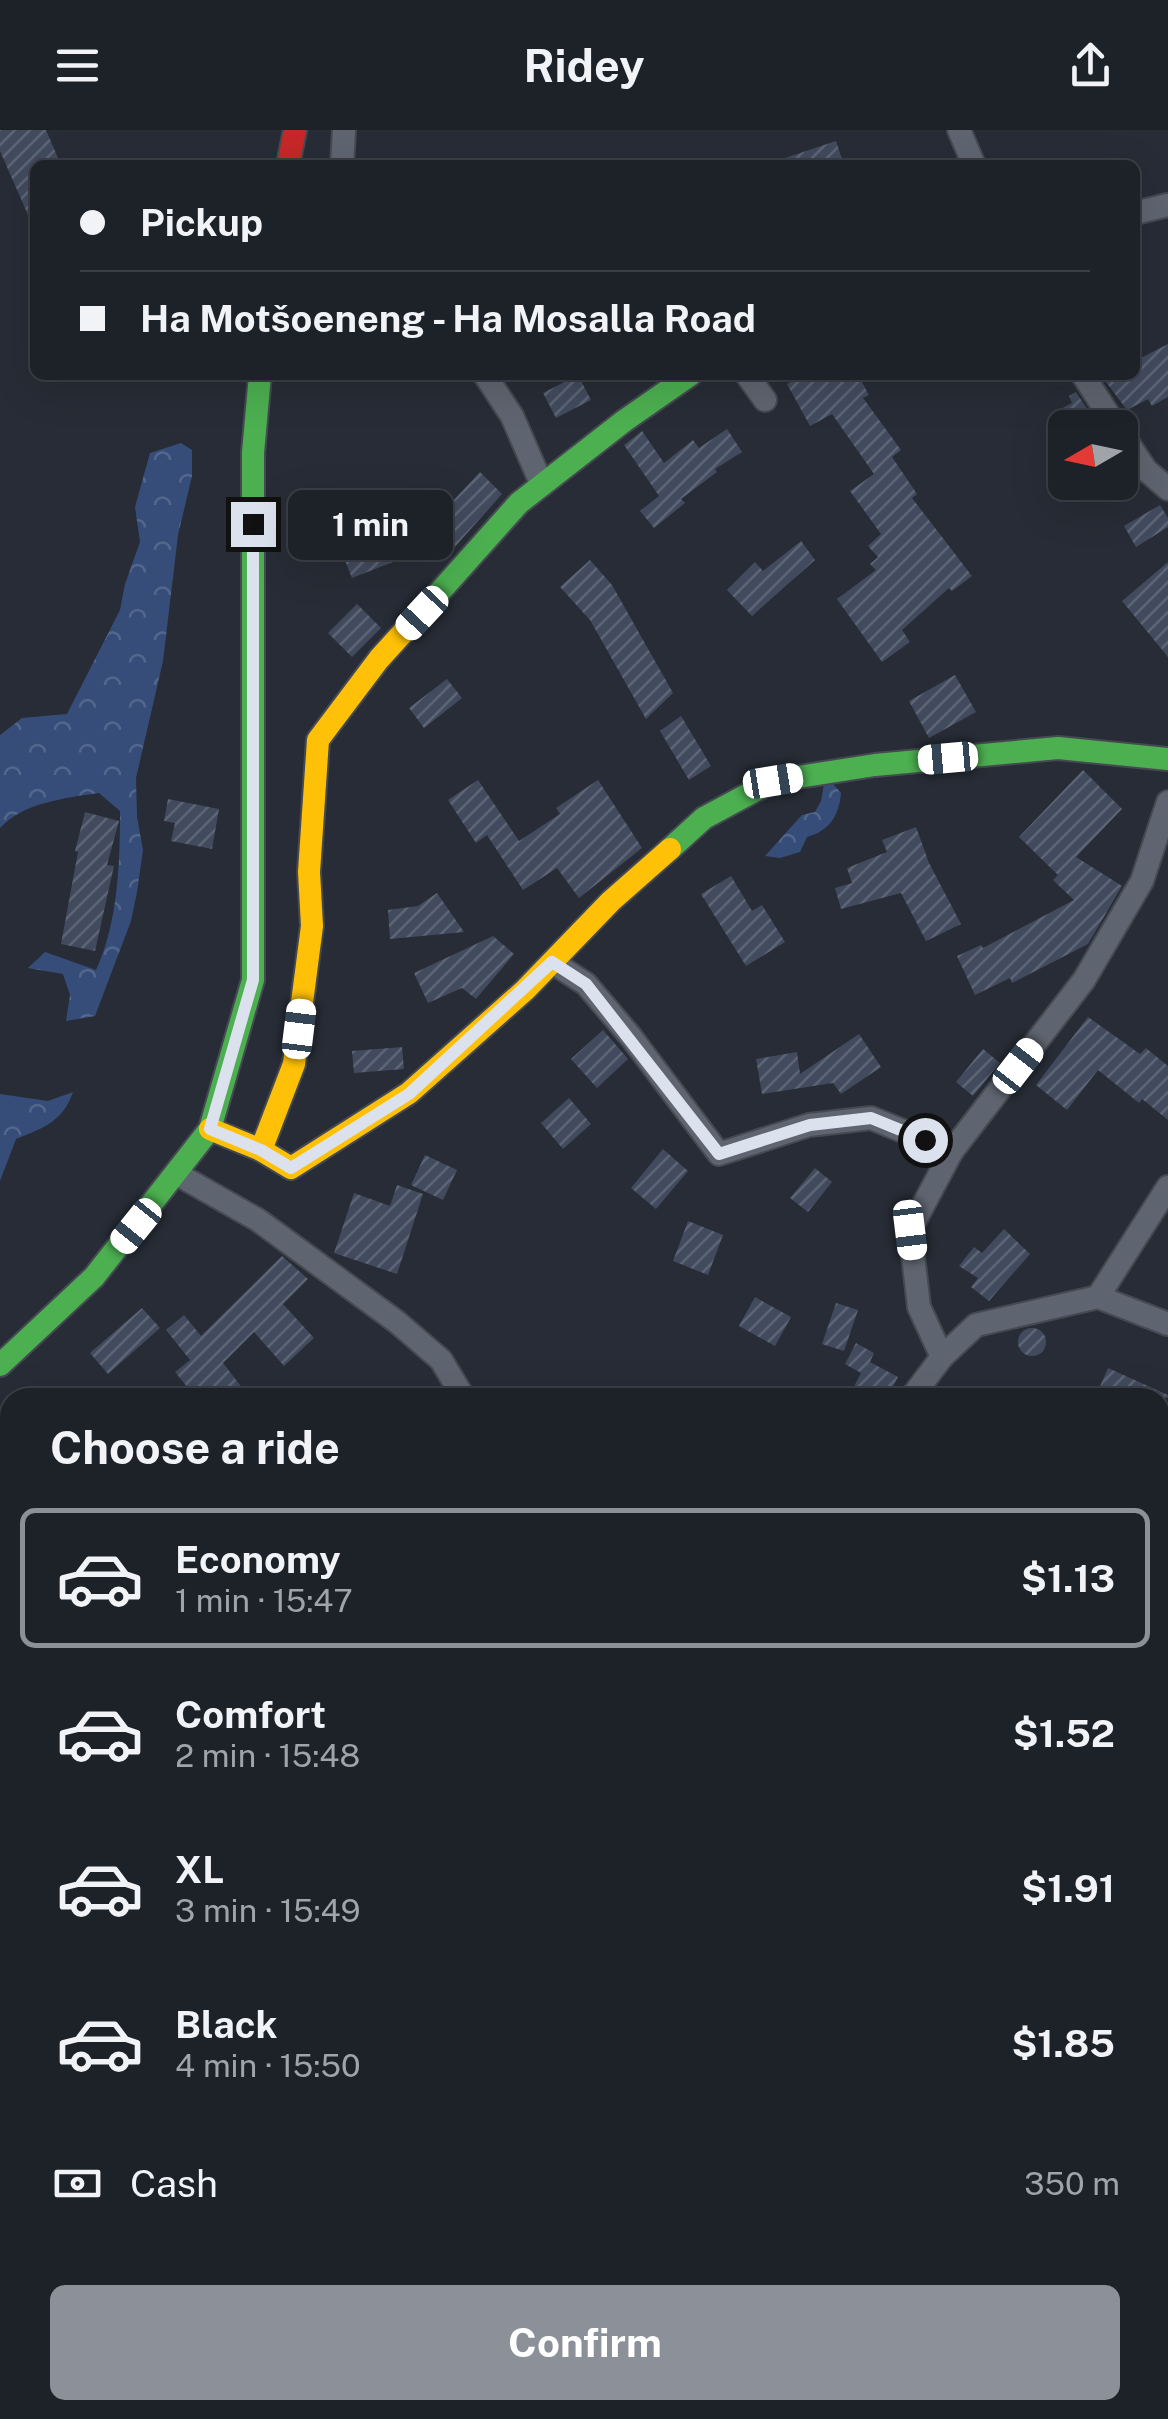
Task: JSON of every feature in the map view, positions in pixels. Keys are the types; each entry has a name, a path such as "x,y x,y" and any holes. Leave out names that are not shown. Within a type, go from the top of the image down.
{"street":[{"path":"289,160 295,130"},
{"path":"342,160 344,130"},
{"path":"959,130 972,160"},
{"path":"1140,212 1168,205"},
{"path":"0,1365 94,1277 210,1129 253,980 253,453 260,380"},
{"path":"488,380 512,416 542,486"},
{"path":"261,1150 294,1064 312,926 309,872 318,740 379,660 519,503 683,380"},
{"path":"751,380 765,400"},
{"path":"1086,380 1106,410"},
{"path":"1138,458 1168,489"},
{"path":"210,1129 261,1150 291,1168 409,1094 704,818 773,781 875,765 1058,748 1168,759"},
{"path":"942,1356 919,1307 910,1230 952,1152 1084,980 1142,881 1168,802"},
{"path":"552,962 586,984 719,1154 810,1125 871,1118 952,1152"},
{"path":"177,1174 258,1220 397,1322 441,1360 458,1388"},
{"path":"1098,1297 1168,1186"},
{"path":"918,1388 942,1356 976,1325 1098,1297 1168,1324"}],"green space":[{"path":"181,443 192,450 192,476 178,535 163,661 136,778 143,850 137,892 131,921 95,1016 66,1021 70,995 63,974 28,968 45,952 96,970 113,913 120,811 99,793 33,807 0,828 0,735 22,718 67,714 120,610 140,542 135,507 150,453"},
{"path":"824,784 833,784 841,793 832,821 807,837 800,852 780,858 765,856 802,815 815,812"},
{"path":"73,1092 64,1110 51,1122 16,1139 0,1181 0,1094 48,1101"}],"building":[{"path":"0,130 46,130 59,160 30,160 30,220 0,151"},
{"path":"836,141 842,160 779,160"},
{"path":"1168,344 1168,397 1152,406 1148,399 1127,410 1104,380 1140,380 1140,358"},
{"path":"568,380 581,380 591,400 556,418 543,393"},
{"path":"794,380 861,380 869,395 863,398 901,450 892,457 917,494 912,498 972,576 952,591 949,588 902,630 910,642 882,662 837,599 876,570 870,564 878,557 868,546 881,534 850,491 874,474 832,414 810,426 787,384"},
{"path":"1076,392 1088,410 1059,410 1072,403 1069,396"},
{"path":"727,429 742,452 715,469 717,472 681,499 685,503 654,528 640,511 659,496 624,445 642,431 664,463 693,440 699,448"},
{"path":"480,472 502,494 445,558 421,535"},
{"path":"1160,505 1168,518 1168,527 1136,547 1124,526"},
{"path":"403,513 424,550 352,578 336,538"},
{"path":"801,541 815,560 752,616 727,590 755,562 763,571"},
{"path":"590,560 612,585 673,693 646,719 590,620 560,587"},
{"path":"1168,562 1168,657 1122,601"},
{"path":"357,604 381,628 352,657 328,633"},
{"path":"955,675 976,712 929,738 909,701"},
{"path":"447,679 462,698 424,728 409,708"},
{"path":"681,716 711,766 689,780 660,731"},
{"path":"1083,770 1122,809 1076,857 1122,886 1088,944 1012,983 1010,978 975,995 957,956 981,945 983,948 1074,900 1053,880 1058,875 1019,837"},
{"path":"478,780 519,841 560,814 556,808 598,780 642,848 579,898 557,868 523,890 487,835 476,843 448,800"},
{"path":"168,799 219,809 212,849 171,841 175,823 164,821"},
{"path":"85,812 119,821 107,865 114,866 95,951 61,944"},
{"path":"916,827 929,863 961,924 926,941 901,893 841,909 835,888 852,883 847,868 887,852 882,840"},
{"path":"731,876 752,911 762,905 785,942 746,966 701,894"},
{"path":"437,893 464,932 390,939 388,910 418,906"},
{"path":"493,936 514,954 476,999 462,988 428,1003 414,973"},
{"path":"1088,1017 1140,1054 1146,1048 1168,1066 1168,1120 1142,1099 1139,1103 1098,1070 1067,1110 1036,1085"},
{"path":"603,1030 628,1059 597,1088 571,1059"},
{"path":"859,1034 881,1067 841,1094 833,1083 762,1094 756,1059 797,1052 800,1074"},
{"path":"402,1047 404,1069 354,1073 352,1051"},
{"path":"983,1049 1000,1063 973,1096 956,1082"},
{"path":"569,1098 591,1124 563,1149 541,1123"},
{"path":"663,1149 688,1171 656,1209 631,1188"},
{"path":"425,1155 457,1170 443,1200 411,1185"},
{"path":"815,1168 832,1182 808,1212 790,1198"},
{"path":"397,1185 423,1194 397,1274 334,1253 354,1193 390,1206"},
{"path":"688,1221 723,1235 708,1275 673,1261"},
{"path":"1004,1229 1030,1254 989,1301 971,1287 978,1278 959,1266 974,1247 982,1253"},
{"path":"282,1256 308,1279 283,1304 314,1338 284,1366 254,1332 223,1363 242,1388 188,1388 175,1372 190,1360 166,1330 184,1315 201,1336"},
{"path":"755,1297 791,1317 775,1346 739,1326"},
{"path":"836,1303 858,1310 844,1351 822,1344"},
{"path":"142,1308 160,1328 108,1374 90,1353"},
{"path":"1032,1328 1042,1332 1046,1342 1042,1352 1032,1356 1022,1352 1018,1342 1022,1332"},
{"path":"856,1343 874,1353 870,1362 898,1377 892,1388 853,1388 861,1373 845,1364"},
{"path":"1108,1368 1152,1388 1099,1388"}],"traffic: fast":[{"path":"0,1365 94,1277 210,1129 253,980 253,453 260,380"},
{"path":"428,605 519,503 683,380"},
{"path":"670,849 704,818 773,781 875,765 1058,748 1168,759"}],"traffic: slow":[{"path":"261,1150 294,1064 312,926 309,872 318,740 379,659 428,605"},
{"path":"210,1129 261,1150 291,1168 409,1093 525,990 611,901 670,849"}],"traffic: jam":[{"path":"289,160 295,130"}],"route":[{"path":"253,524 253,980 210,1129 261,1150 291,1168 409,1094 552,962 586,984 719,1154 810,1125 871,1118 925,1140"}]}
